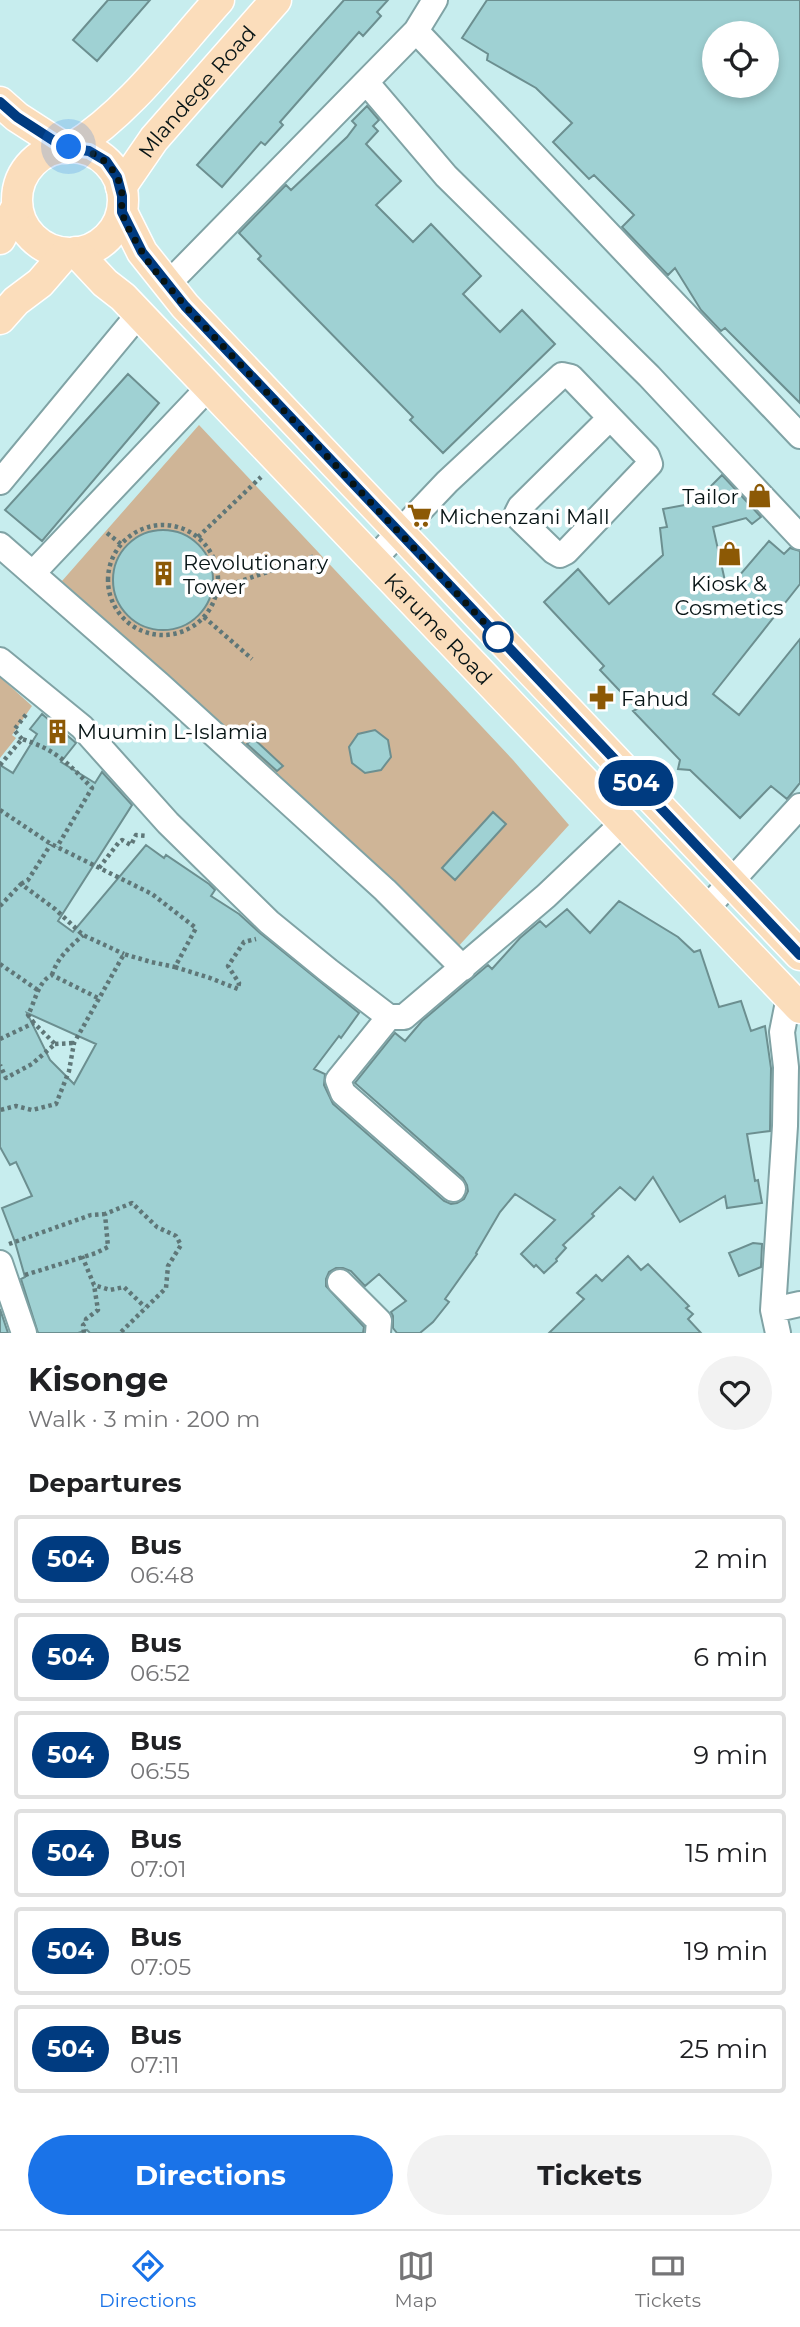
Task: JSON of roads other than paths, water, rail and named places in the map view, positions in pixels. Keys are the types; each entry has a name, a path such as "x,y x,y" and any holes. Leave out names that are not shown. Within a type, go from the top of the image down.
{"main road":[{"name":"Mlandege Road","path":"69,147 97,132 125,106 219,0"},
{"name":"Mlandege Road","path":"121,199 154,139 276,0"},
{"path":"0,102 17,117 69,147 89,151 106,161 117,177 121,199 116,225 104,241 71,253 40,283 16,301 0,319"},
{"path":"0,239 12,192 25,171 32,162 50,151 69,147"},
{"path":"12,192 24,226 38,242 71,253"},
{"name":"Karume Road","path":"121,199 142,252 185,306 800,955"},
{"name":"Karume Road","path":"71,253 123,297 795,1003"}],"street":[{"path":"168,284 416,31 435,0"},
{"path":"416,31 800,436"},
{"path":"366,82 446,176 649,376 800,537"},
{"path":"0,482 139,314"},
{"path":"373,560 447,482 562,375 571,377 647,456 650,464 566,552 560,555 544,543 517,513 610,418"},
{"path":"33,573 209,387"},
{"path":"0,545 386,890 463,968"},
{"path":"0,660 82,727 168,823 270,922 389,1017 404,1017 546,896 623,823"},
{"path":"706,909 800,806"},
{"path":"776,1322 785,1126 786,1067 782,1032 795,1003"},
{"path":"389,1017 338,1080 342,1093 453,1189"},
{"path":"3,1272 24,1333"},
{"path":"340,1282 379,1321 378,1333"},
{"path":"776,1322 800,1304"}],"place":[{"name":"Tailor","path":"759,496"},
{"name":"Michenzani Mall","path":"419,516"},
{"name":"Kiosk & Cosmetics","path":"729,554"},
{"name":"Revolutionary Tower","path":"163,574"},
{"name":"Fahud","path":"601,698"},
{"name":"Muumin L-Islamia","path":"57,731"}]}
